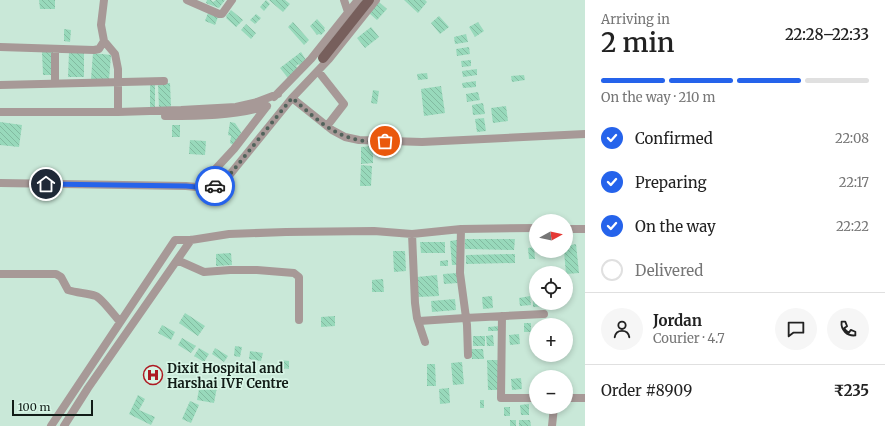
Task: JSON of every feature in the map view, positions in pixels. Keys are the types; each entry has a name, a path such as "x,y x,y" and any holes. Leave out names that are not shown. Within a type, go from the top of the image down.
{"main road":[{"path":"323,58 369,0"}],"street":[{"path":"104,0 101,25 104,41 115,54 118,69 118,112"},
{"path":"187,0 219,14 222,14 232,0"},
{"path":"344,0 348,12"},
{"path":"207,188 209,176 234,149 267,106 310,59 358,0"},
{"path":"0,183 186,186 207,188 223,183 292,98 318,71 376,0"},
{"path":"0,47 94,50 99,49 104,41"},
{"path":"55,49 56,83"},
{"path":"318,71 344,104 327,126"},
{"path":"0,84 164,80"},
{"path":"0,118 236,107 257,102 278,94"},
{"path":"292,98 339,134 354,139 398,142 481,140 585,134"},
{"path":"0,112 44,115 181,116 237,113 252,111 267,106"},
{"path":"51,426 175,240 191,240 229,234 286,232 374,231 412,234 461,229 529,228"},
{"path":"461,229 460,273 468,355"},
{"path":"573,229 585,229"},
{"path":"412,234 415,304 417,318 425,342"},
{"path":"64,426 88,388 191,240"},
{"path":"177,260 204,272 257,270 294,273 299,277 299,320"},
{"path":"0,274 56,274 61,277 68,290 98,297 120,322"},
{"path":"419,321 544,314"},
{"path":"502,316 501,398 529,398"},
{"path":"573,398 585,398"},
{"path":"552,426 553,414"}],"building":[{"path":"39,0 55,0 55,9 40,9"},
{"path":"207,0 211,0 213,2 216,0 225,0 219,8 206,3"},
{"path":"266,0 270,4 264,11 260,7"},
{"path":"269,0 285,0 290,4 283,12"},
{"path":"404,0 425,0 427,2 418,13"},
{"path":"379,2 387,9 377,20 369,13"},
{"path":"231,10 243,20 236,27 226,18"},
{"path":"208,13 218,17 215,25 205,21"},
{"path":"256,14 261,18 255,24 250,20"},
{"path":"439,16 449,27 440,34 431,23"},
{"path":"317,19 325,28 325,31 321,35 317,35 310,26"},
{"path":"293,22 309,40 304,45 288,27"},
{"path":"478,22 484,31 475,37 469,27"},
{"path":"246,24 256,33 251,39 241,30"},
{"path":"371,27 379,37 365,48 357,38"},
{"path":"64,29 71,30 70,42 64,41"},
{"path":"466,34 468,42 455,44 454,37"},
{"path":"469,47 470,54 457,56 456,49"},
{"path":"42,51 53,51 54,75 43,75"},
{"path":"69,52 84,52 84,77 68,77"},
{"path":"301,52 306,60 300,66 299,64 296,66 299,70 288,78 280,68"},
{"path":"93,53 111,55 109,80 91,79"},
{"path":"471,60 471,66 462,67 461,61"},
{"path":"477,69 477,75 463,77 462,71"},
{"path":"427,73 428,79 418,80 417,74"},
{"path":"524,75 525,80 512,82 511,76"},
{"path":"476,81 476,87 463,88 462,83"},
{"path":"170,83 171,107 159,108 158,84"},
{"path":"150,85 155,85 155,107 150,107"},
{"path":"441,86 445,113 424,116 421,89"},
{"path":"373,90 379,91 377,104 371,103"},
{"path":"478,92 480,100 467,102 466,94"},
{"path":"483,103 485,114 473,115 472,105"},
{"path":"506,106 508,121 493,123 491,108"},
{"path":"484,118 486,131 477,132 475,119"},
{"path":"0,122 22,125 19,147 0,145"},
{"path":"230,122 235,123 241,132 235,146 230,143 231,136 228,135"},
{"path":"172,125 180,125 180,137 172,137"},
{"path":"190,140 206,141 205,155 189,154"},
{"path":"373,146 373,163 361,164 361,147"},
{"path":"361,165 372,166 371,186 360,186"},
{"path":"465,239 515,239 514,250 465,249"},
{"path":"457,240 459,265 452,265 450,241"},
{"path":"420,242 445,242 445,253 421,253"},
{"path":"576,244 579,273 573,273 573,266 565,266 565,258 573,258 573,245"},
{"path":"528,248 529,258 535,259 529,259"},
{"path":"393,251 405,251 406,271 394,272"},
{"path":"231,253 232,265 216,266 216,254"},
{"path":"515,254 515,263 466,264 466,255"},
{"path":"448,260 448,266 440,266 440,261"},
{"path":"458,273 458,283 444,284 443,274"},
{"path":"437,275 439,296 418,297 417,277"},
{"path":"383,279 384,292 372,292 372,280"},
{"path":"492,296 493,308 483,309 482,297"},
{"path":"529,296 529,305 520,306 519,298"},
{"path":"455,299 456,310 432,312 431,301"},
{"path":"185,313 205,326 198,336 179,323"},
{"path":"335,316 335,326 321,327 321,317"},
{"path":"524,323 529,323 529,332 524,332"},
{"path":"162,325 175,332 171,340 158,333"},
{"path":"500,326 500,331 488,331 488,327"},
{"path":"519,334 520,344 510,345 509,335"},
{"path":"493,335 494,346 487,346 486,336"},
{"path":"473,336 485,336 485,346 473,346"},
{"path":"182,338 196,346 191,353 178,345"},
{"path":"235,346 242,347 240,357 234,356"},
{"path":"199,348 209,354 204,362 194,356"},
{"path":"215,348 228,356 224,362 212,354"},
{"path":"471,349 483,349 484,359 472,359"},
{"path":"250,351 263,353 261,361 249,359"},
{"path":"281,360 289,361 289,369 280,368"},
{"path":"487,360 499,360 500,390 488,390"},
{"path":"462,362 464,384 453,385 451,363"},
{"path":"427,364 435,364 436,386 427,386"},
{"path":"153,371 160,379 156,383 148,374"},
{"path":"521,378 522,389 512,390 511,379"},
{"path":"200,384 217,387 214,403 197,400"},
{"path":"449,388 450,403 440,404 439,389"},
{"path":"138,395 145,399 139,410 155,417 151,425 129,414"},
{"path":"480,400 484,400 484,408 480,408"},
{"path":"190,401 199,405 191,423 182,419"},
{"path":"529,404 529,415 521,415 520,405"},
{"path":"504,407 510,407 510,416 504,416"},
{"path":"510,420 516,420 516,426 510,426"},
{"path":"519,420 530,420 531,426 519,426"}],"way so far":[{"path":"215,186 223,183 292,98 325,125 345,137 359,140 385,141"}],"place":[{"name":"Dixit Hospital and Harshai IVF Centre","path":"153,375"}],"route":[{"path":"46,184 186,186 207,188 215,186"}]}
